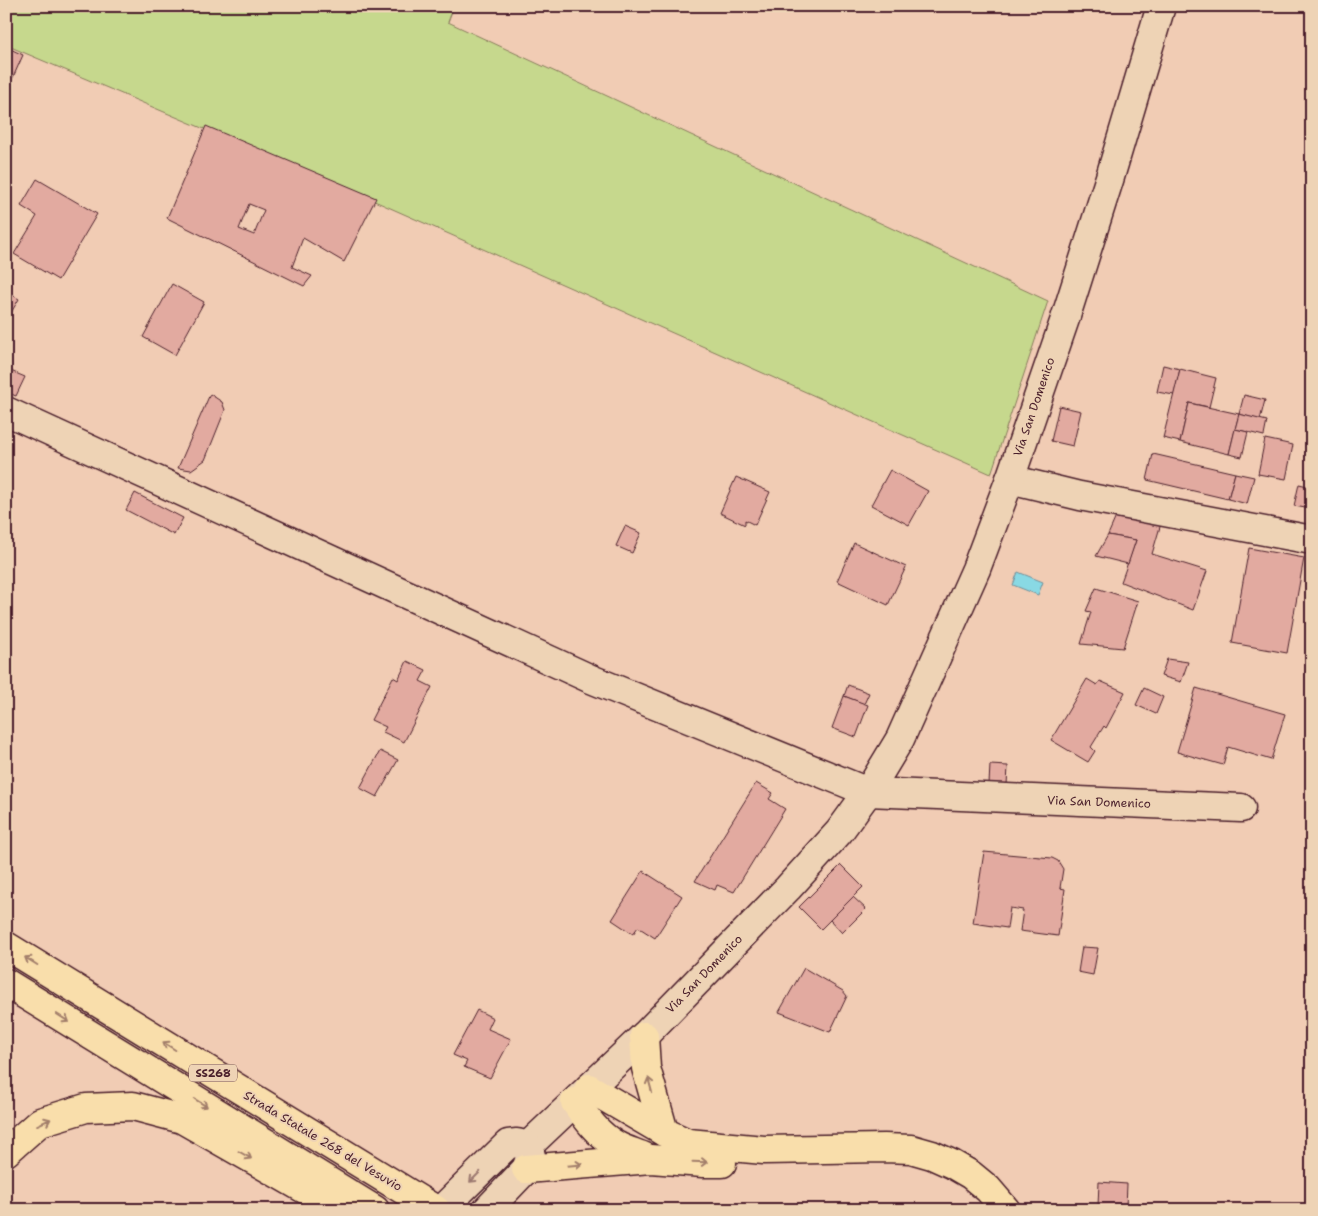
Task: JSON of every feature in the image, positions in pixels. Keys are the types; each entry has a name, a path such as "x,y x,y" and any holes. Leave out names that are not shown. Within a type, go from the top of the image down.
{"highway":[{"name":"Strada Statale 268 del Vesuvio","path":"6,946 432,1206"},
{"name":"SS268","path":"6,983 375,1210"},
{"path":"644,1036 646,1068 664,1132"},
{"path":"582,1095 688,1143 764,1150 911,1149 939,1158 971,1175 988,1189 1006,1210"},
{"path":"582,1095 592,1125 616,1146 652,1159"},
{"path":"6,1152 40,1122 86,1108 133,1106 182,1119 322,1199 354,1210"},
{"path":"521,1153 726,1163 764,1150"}],"street":[{"name":"Via San Domenico","path":"432,1206 521,1153 644,1036 788,888 838,832 868,792 900,738 920,697 976,569 1010,479 1065,319 1161,6"},
{"path":"6,411 591,679 868,792"},
{"path":"1010,479 1080,496 1312,540"},
{"name":"Via San Domenico","path":"868,792 1241,808"},
{"name":"Via San Domenico","path":"487,1210 521,1153"}],"green space":[{"path":"6,6 454,6 448,22 1048,301 991,474 379,203 6,45"}],"water":[{"path":"1018,572 1043,582 1038,595 1013,585"}],"building":[{"path":"6,47 23,55 6,93"},
{"path":"206,126 376,198 344,262 303,238 292,267 312,276 304,286 167,218","holes":["249,204 264,210 254,235 239,229"]},
{"path":"37,179 97,214 58,280 14,254 37,216 21,206"},
{"path":"172,284 204,302 175,355 143,337"},
{"path":"6,291 19,299 6,321"},
{"path":"1163,365 1180,369 1174,395 1157,392"},
{"path":"6,369 25,377 16,396 6,392"},
{"path":"1180,369 1216,378 1209,407 1189,403 1180,442 1163,438"},
{"path":"210,394 222,402 225,410 205,460 191,470 178,468"},
{"path":"1244,395 1265,400 1260,420 1239,414"},
{"path":"1189,403 1239,414 1229,454 1180,442"},
{"path":"1059,406 1081,411 1073,446 1051,441"},
{"path":"1239,414 1267,421 1264,436 1235,429"},
{"path":"1235,429 1248,432 1242,457 1229,454"},
{"path":"1265,439 1293,445 1286,479 1258,474"},
{"path":"1153,454 1235,473 1228,499 1147,480"},
{"path":"890,470 928,491 909,525 871,505"},
{"path":"1235,473 1254,477 1247,504 1228,499"},
{"path":"736,477 770,492 755,525 745,520 745,525 720,513"},
{"path":"1299,484 1312,487 1311,509 1294,506"},
{"path":"135,493 183,518 174,535 126,510"},
{"path":"1119,510 1162,520 1152,554 1207,571 1193,610 1121,582 1136,540 1108,535"},
{"path":"625,526 641,533 632,553 616,546"},
{"path":"1108,535 1136,540 1128,564 1096,556"},
{"path":"854,543 906,567 888,605 837,581"},
{"path":"1249,548 1304,558 1287,653 1232,643"},
{"path":"1096,588 1138,601 1123,648 1081,644 1091,612 1086,611"},
{"path":"1167,659 1188,662 1181,682 1161,676"},
{"path":"407,661 426,670 420,681 432,687 404,742 383,732 386,727 371,720 393,677 398,680"},
{"path":"1087,679 1097,685 1100,681 1125,692 1106,728 1104,726 1091,747 1095,751 1088,762 1051,740"},
{"path":"848,685 869,693 864,704 844,696"},
{"path":"1144,688 1163,697 1156,714 1136,705"},
{"path":"1196,688 1285,714 1271,760 1228,747 1223,765 1177,752"},
{"path":"844,696 868,705 856,737 832,728"},
{"path":"380,751 398,760 377,797 360,788"},
{"path":"990,765 1008,766 1007,785 989,784"},
{"path":"756,783 773,793 769,799 785,809 734,892 717,885 715,890 695,881"},
{"path":"984,852 1052,858 1058,861 1063,869 1060,888 1065,889 1058,936 1020,931 1023,910 1010,908 1007,928 973,923"},
{"path":"841,865 863,887 821,929 799,907"},
{"path":"643,871 682,896 655,938 638,927 633,934 612,920"},
{"path":"853,897 866,909 842,933 830,920"},
{"path":"1082,947 1098,948 1093,975 1078,972"},
{"path":"804,968 843,991 847,996 830,1032 779,1012"},
{"path":"477,1010 493,1018 488,1029 511,1039 490,1078 464,1067 467,1061 453,1055"},
{"path":"1099,1182 1127,1184 1126,1207 1098,1206"}]}
